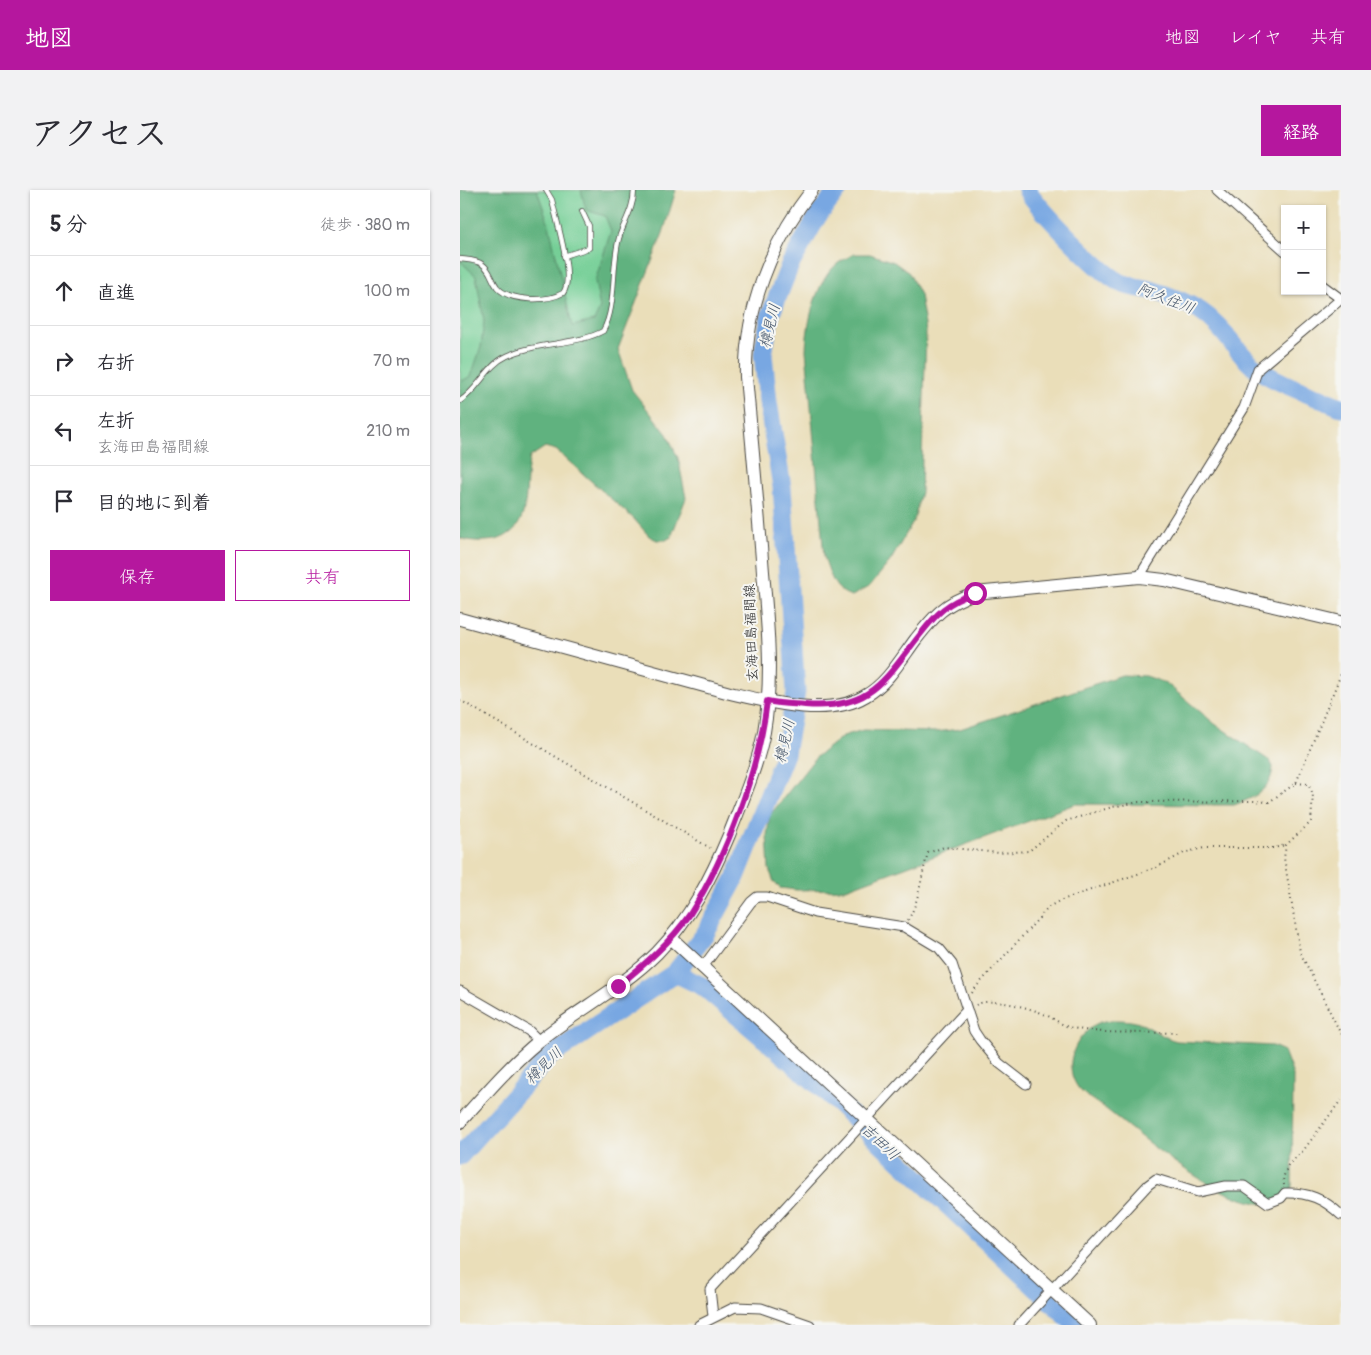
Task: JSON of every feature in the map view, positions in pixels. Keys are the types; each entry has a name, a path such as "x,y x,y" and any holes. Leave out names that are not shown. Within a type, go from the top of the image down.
{"street":[{"name":"玄海田島福間線","path":"460,1122 512,1066 539,1041 618,986 673,940 689,915 721,854 757,758 770,702 767,620 745,355 752,316 765,276 790,221 812,190"},
{"path":"1217,190 1284,250"},
{"path":"1139,577 1244,408 1258,369 1341,299 1326,288"},
{"path":"460,620 643,670 770,702 839,706 866,696 883,682 936,614 944,607 965,596 996,590 1139,577 1164,580 1341,622"},
{"path":"701,965 757,897 767,897 815,913 904,927 939,948 952,964 974,1031 988,1051 1026,1084"},
{"path":"673,940 1090,1325"},
{"path":"460,991 529,1031 539,1041"},
{"path":"713,1316 710,1289 967,1010"},
{"path":"1019,1325 1148,1185 1156,1180 1198,1192 1226,1186 1244,1186 1268,1203 1282,1198 1285,1193 1299,1192 1324,1200 1341,1215"},
{"path":"699,1325 713,1316 734,1308 760,1308 810,1325"}],"lane":[{"path":"460,259 482,264 488,269 498,288 508,295 544,298 559,295 566,289 567,270 552,200 546,190"},
{"path":"460,401 474,390 496,364 508,355 545,344 603,331 610,317 612,270 616,250 632,208 634,190"},
{"path":"564,256 589,248 589,226 582,211"}],"path":[{"path":"904,927 918,900 921,874 928,853 944,847 999,853 1029,851 1066,821 1112,807 1158,801 1269,802 1296,782 1341,674"},
{"path":"460,700 721,854"},
{"path":"967,1010 976,987 1050,906 1059,901 1155,868 1186,852 1204,848 1274,848 1286,845 1310,822 1313,794 1308,784 1296,782"},
{"path":"1286,845 1284,858 1300,952 1341,1034"},
{"path":"967,1010 980,1002 995,1002 1045,1014 1078,1030 1177,1033"},
{"path":"1285,1193 1283,1178 1288,1165 1303,1151 1341,1100"}],"green space":[{"path":"460,190 636,190 611,317 460,403"},
{"path":"460,190 537,190 549,225 572,326 594,321 600,308 595,281 611,231 605,216 586,210 581,190 676,190 663,233 618,349 632,390 667,434 678,458 686,498 671,537 666,540 657,540 649,536 634,519 556,450 545,447 530,457 525,504 523,515 518,525 510,533 499,539 474,541 460,538 460,382 471,376 481,347 484,321 476,276 460,261"},
{"path":"854,254 870,254 894,262 909,273 920,295 926,331 921,492 914,520 891,560 870,586 852,596 846,594 833,581 824,557 806,350 810,316 823,281 837,264"},
{"path":"1122,675 1146,676 1166,683 1215,724 1270,761 1273,767 1269,782 1255,796 1234,805 1075,804 846,889 797,890 780,888 774,882 769,869 767,835 770,815 816,757 843,736 863,730 935,732 960,729"},
{"path":"1111,1020 1140,1023 1177,1041 1273,1046 1284,1051 1293,1075 1292,1186 1290,1195 1274,1202 1258,1203 1219,1190 1178,1165 1083,1093 1073,1078 1071,1069 1071,1061 1076,1045 1093,1026"}],"waterway":[{"name":"樽見川","path":"460,1156 550,1056 675,973 705,934 736,877 785,754 796,692 782,487 768,402 763,354 770,316 790,265 817,217 838,190"},
{"name":"阿久住川","path":"1027,190 1044,212 1071,240 1111,277 1121,283 1157,292 1195,308 1215,323 1252,365 1283,383 1341,407"},
{"name":"吉田川","path":"675,973 704,987 823,1089 1076,1325"}],"route":[{"path":"618,986 671,938 689,915 703,891 721,854 757,758 764,732 767,701 839,706 866,696 883,682 936,614 954,601 975,593"}]}
